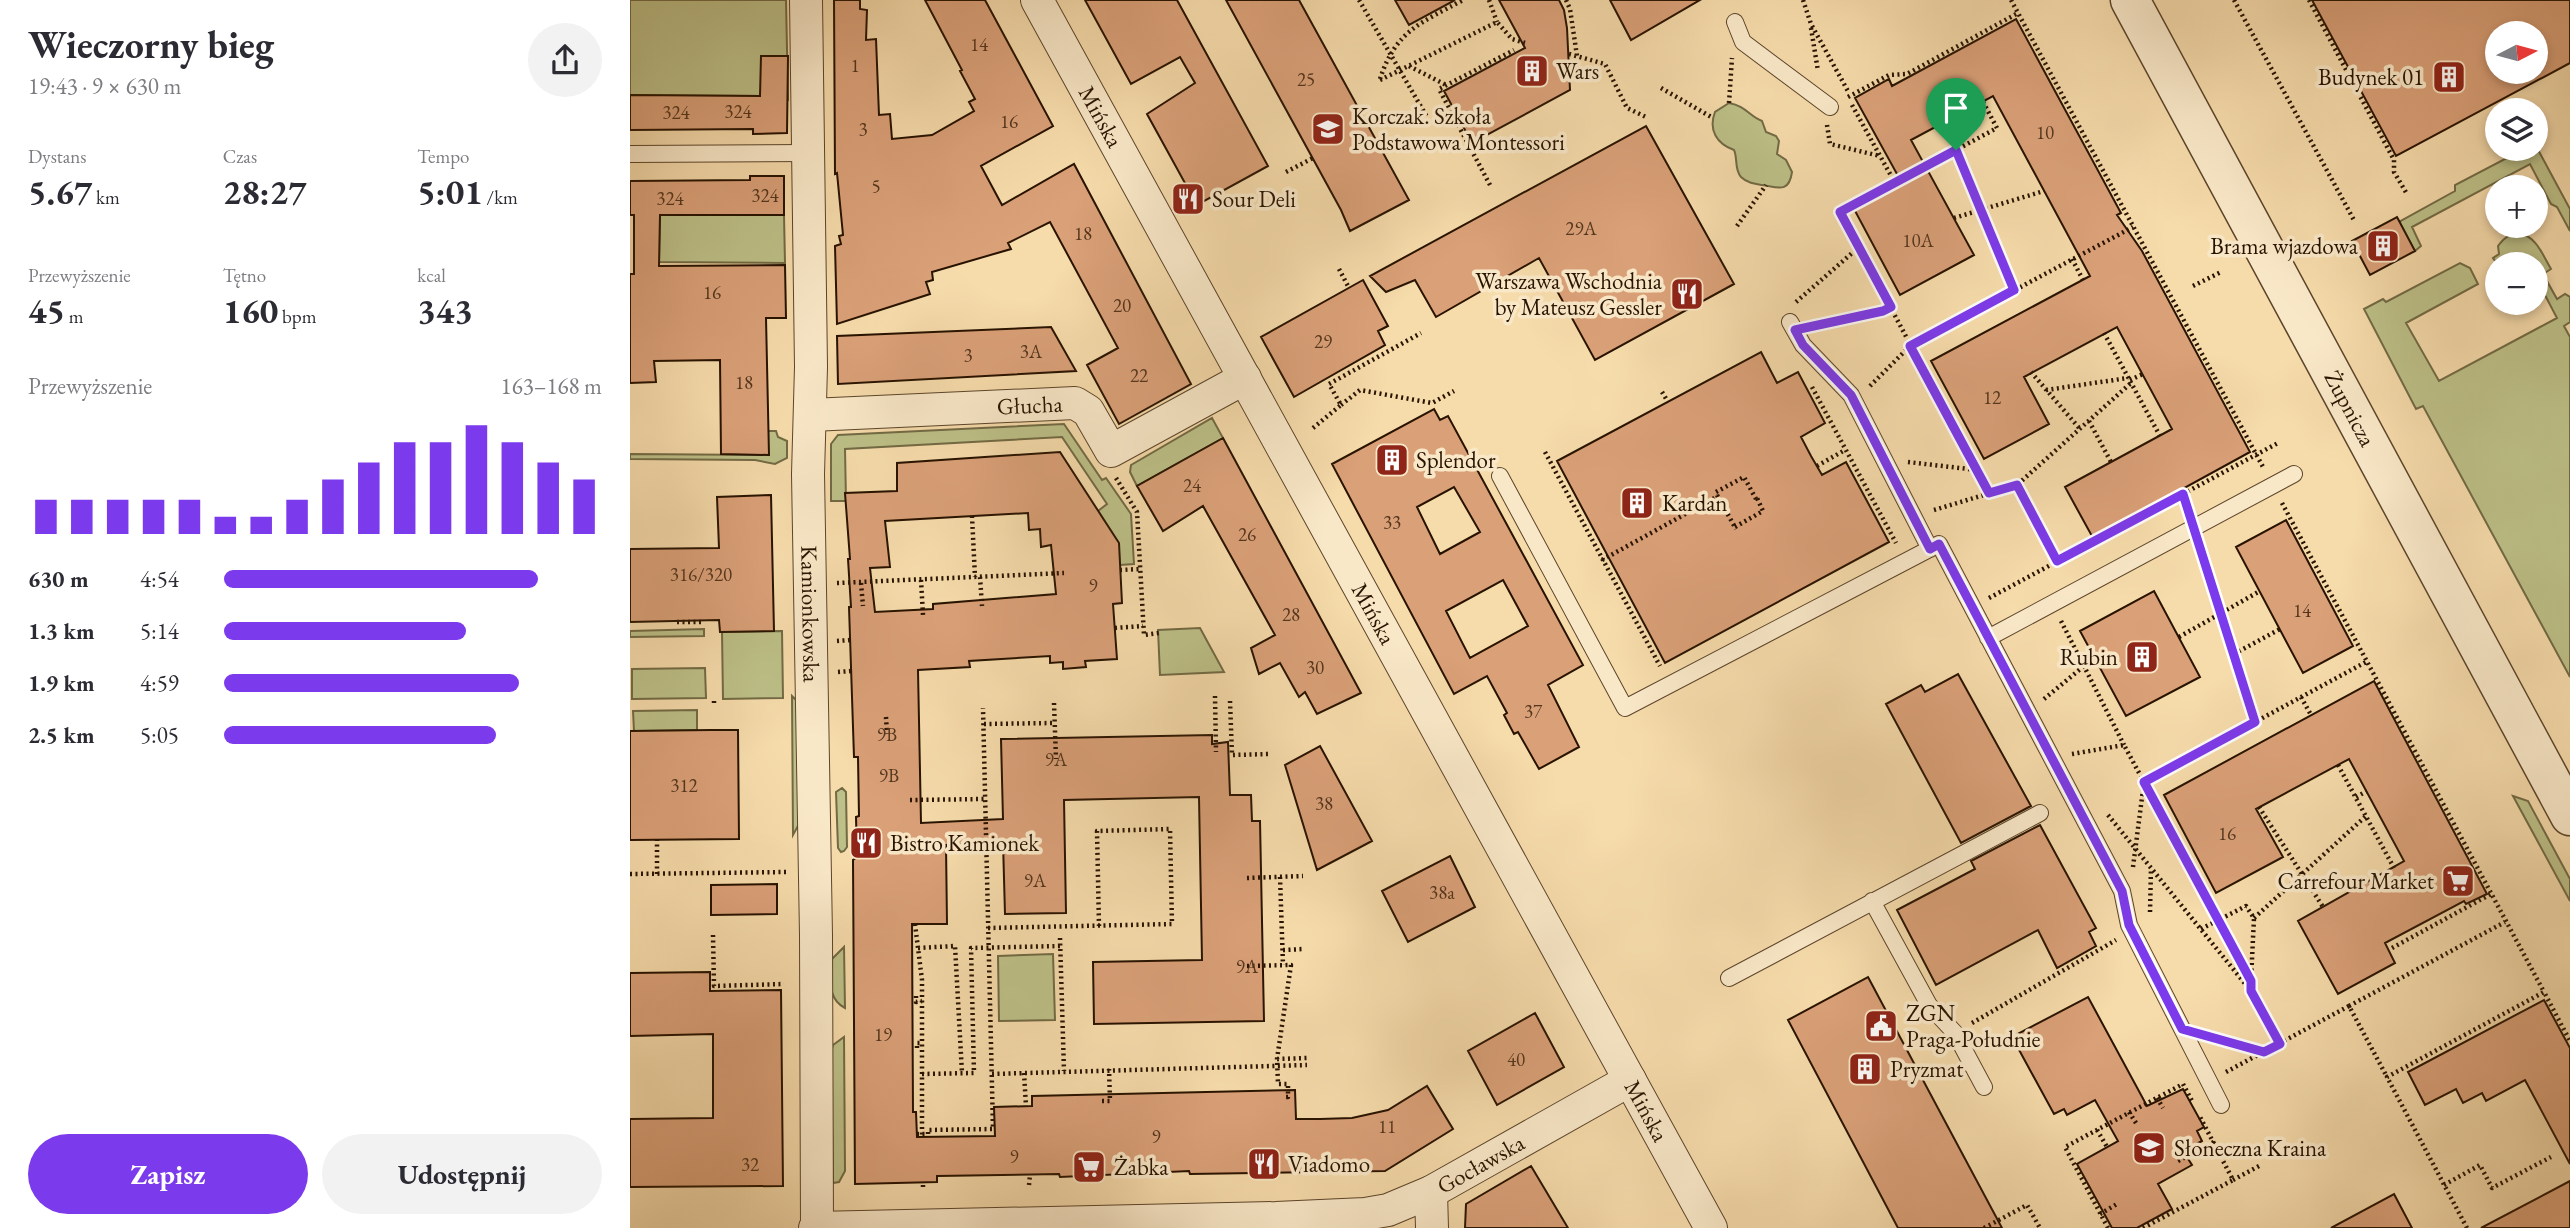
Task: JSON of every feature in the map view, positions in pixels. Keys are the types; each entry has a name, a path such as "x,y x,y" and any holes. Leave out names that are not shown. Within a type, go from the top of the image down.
{"street":[{"name":"Kamionkowska","path":"806,0 816,1228"},
{"name":"Mińska","path":"1037,0 1711,1228"},
{"name":"Żupnicza","path":"2130,0 2570,816"},
{"name":"Głucha","path":"811,415 1075,403 1088,411 1111,451 1245,378"},
{"name":"Gocławska","path":"816,1228 1137,1224 1366,1214 1388,1210 1431,1192 1630,1080"},
{"path":"1431,1192 1432,1228"}],"lane":[{"path":"1735,22 1743,42 1830,107"},
{"path":"630,154 808,153"},
{"path":"1792,326 1803,345 1851,395 1930,549"},
{"path":"1988,638 2294,474"},
{"path":"1500,477 1625,708 1939,544 2122,891 2129,925 2221,1105"},
{"path":"1729,978 2040,813"},
{"path":"1871,901 1929,1005 1955,1033 1984,1087"}],"path":[{"path":"1359,0 1427,117"},
{"path":"1463,0 1409,29 1391,55 1380,80 1497,22"},
{"path":"1489,0 1497,22 1512,39 1525,43"},
{"path":"1566,0 1570,9 1577,56"},
{"path":"2234,0 2355,222"},
{"path":"2309,0 2394,160 2394,172 2407,194"},
{"path":"1830,107 1889,75 1907,74 2018,13"},
{"path":"1490,185 1439,89 1514,50"},
{"path":"1569,54 1605,64 1628,108 1646,117"},
{"path":"1408,66 1446,85"},
{"path":"1661,88 1713,118"},
{"path":"1983,102 1997,128 1840,212 1989,493"},
{"path":"1944,122 2014,290"},
{"path":"1286,172 1313,158"},
{"path":"1737,226 1766,185"},
{"path":"1954,218 2045,191"},
{"path":"1904,354 1910,346 2133,226"},
{"path":"1794,303 1859,247"},
{"path":"2072,259 2083,280"},
{"path":"1339,270 1349,288"},
{"path":"2193,286 2221,272"},
{"path":"1792,326 1883,311 1891,307"},
{"path":"1341,405 1329,384 1421,333"},
{"path":"2104,333 2160,436"},
{"path":"2031,372 2080,429"},
{"path":"2046,390 2130,380 2143,374"},
{"path":"1805,376 1906,561"},
{"path":"1886,525 2017,485 2089,421 2130,380"},
{"path":"1313,428 1360,390 1432,403 1454,391"},
{"path":"1662,392 1668,402"},
{"path":"2089,421 2111,462"},
{"path":"1972,607 2278,443"},
{"path":"1816,466 1845,450"},
{"path":"1545,452 1662,670"},
{"path":"1112,472 1137,512 1144,635 1158,633"},
{"path":"1602,559 1744,477 1763,512 1736,528 1717,493"},
{"path":"2017,485 2057,561"},
{"path":"2183,494 2255,722"},
{"path":"972,516 982,606"},
{"path":"1120,570 1140,569"},
{"path":"836,583 1064,573"},
{"path":"921,580 923,615"},
{"path":"861,583 863,606"},
{"path":"2179,637 2260,591"},
{"path":"2052,604 2124,745 2251,981"},
{"path":"677,622 703,622"},
{"path":"1115,628 1143,626"},
{"path":"2234,654 2280,629"},
{"path":"2144,782 2366,662"},
{"path":"2038,704 2084,666"},
{"path":"1215,696 1216,752"},
{"path":"2301,697 2311,715"},
{"path":"1230,701 1232,755 1270,754"},
{"path":"1054,703 1056,759"},
{"path":"915,924 922,1002 921,1135 928,1134 928,1130 993,1129 984,708"},
{"path":"886,717 887,734"},
{"path":"984,724 1054,723"},
{"path":"2067,755 2124,745"},
{"path":"2338,765 2393,867"},
{"path":"1955,1033 2117,940 2137,850 2144,782"},
{"path":"2356,797 2367,791"},
{"path":"910,800 985,799"},
{"path":"2259,807 2323,907"},
{"path":"2106,812 2251,991 2280,1044"},
{"path":"2254,918 2366,816"},
{"path":"988,928 1099,926 1172,924 1170,830 1097,831 1099,926"},
{"path":"656,839 657,874"},
{"path":"630,874 788,872"},
{"path":"1247,878 1303,876"},
{"path":"1280,877 1283,965"},
{"path":"2392,948 2491,894"},
{"path":"2201,929 2246,906 2254,918 2251,991"},
{"path":"2209,1081 2505,922"},
{"path":"713,935 714,989 784,985"},
{"path":"1060,938 1064,1071"},
{"path":"918,948 955,946 962,1073"},
{"path":"922,1074 974,1073 971,948 1060,946"},
{"path":"1283,950 1304,949"},
{"path":"1247,967 1291,965 1277,1059 1278,1084 1288,1084 1288,1097 1283,1097"},
{"path":"2386,1077 2544,992 2570,1041"},
{"path":"916,996 916,1002 922,1002"},
{"path":"2348,1006 2467,1228"},
{"path":"2182,1029 2264,1052"},
{"path":"917,1048 917,1043 922,1043"},
{"path":"1277,1059 1307,1058"},
{"path":"992,1074 1307,1065"},
{"path":"1102,1101 1110,1101 1109,1069"},
{"path":"1024,1073 1026,1106"},
{"path":"2108,1228 2065,1147 2183,1084 2193,1103"},
{"path":"2157,1098 2164,1108"},
{"path":"2129,1112 2136,1123"},
{"path":"2198,1112 2233,1180"},
{"path":"2097,1130 2107,1147"},
{"path":"2178,1161 2214,1142"},
{"path":"2444,1185 2480,1165 2492,1188 2551,1157"},
{"path":"2143,1228 2259,1166"},
{"path":"1030,1175 1030,1185"},
{"path":"2100,1214 2117,1204"},
{"path":"1984,1228 2027,1205 2040,1228"}],"green space":[{"path":"630,0 786,0 788,100 770,100 769,96 630,95"},
{"path":"1729,103 1740,106 1762,121 1766,132 1776,136 1779,141 1777,154 1786,160 1792,172 1788,184 1777,188 1754,184 1741,177 1734,150 1723,144 1713,130 1715,112"},
{"path":"2501,161 2544,161 2570,209 2570,231 2557,207 2548,198 2548,175 2536,175 2530,164 2509,175 2485,175 2485,188 2412,227 2421,246 2415,251 2399,222 2455,191 2455,185"},
{"path":"660,215 784,215 785,263 659,262"},
{"path":"2506,238 2530,238 2542,252 2499,252 2498,246"},
{"path":"2460,263 2470,268 2478,284 2406,323 2439,381 2557,318 2548,301 2548,283 2557,299 2565,294 2570,297 2570,322 2564,326 2570,337 2570,677 2423,406 2416,409 2364,309 2383,299 2386,302"},
{"path":"1212,418 1223,438 1137,486 1130,472 1131,465"},
{"path":"1064,424 1102,480 1106,478 1131,514 1134,564 1120,565 1098,511 1107,504 1062,437 845,449 846,501 831,501 831,444 838,435"},
{"path":"768,431 776,431 778,437 787,441 787,458 775,464 755,460 630,459 630,454 768,455"},
{"path":"1200,628 1224,672 1160,675 1158,630"},
{"path":"704,629 704,636 630,637 630,631"},
{"path":"782,631 783,698 723,699 722,632"},
{"path":"705,668 706,698 632,699 632,669"},
{"path":"792,696 797,701 799,824 793,835"},
{"path":"697,710 697,730 634,731 633,711"},
{"path":"842,788 846,792 847,847 841,852 838,848 836,792"},
{"path":"2513,796 2528,801 2570,879 2570,901"},
{"path":"844,947 845,1008 835,999 830,981 830,961"},
{"path":"1053,954 1055,1020 999,1021 998,956"},
{"path":"844,1037 845,1171 839,1182 833,1183 831,1052 833,1045"}],"building":[{"path":"834,0 860,0 860,9 867,10 866,40 876,39 879,115 890,114 892,139 932,135 974,111 969,102 975,99 925,0 985,0 1053,126 981,166 1002,205 1074,164 1191,384 1119,424 1087,365 1118,348 1050,222 1008,243 1011,249 932,272 933,280 926,282 930,294 837,324 835,246 841,244 839,236 843,235 837,173 835,174"},
{"path":"1085,0 1177,0 1268,166 1197,205 1147,114 1195,83 1180,57 1131,84"},
{"path":"1226,0 1299,0 1409,200 1350,231"},
{"path":"1395,0 1455,0 1409,25"},
{"name":"Wars","path":"1499,0 1559,0 1567,28 1570,90 1472,143 1444,91 1525,48"},
{"path":"1610,0 1700,0 1631,40"},
{"name":"Budynek 01","path":"2312,0 2570,0 2570,63 2548,75 2548,21 2485,21 2485,84 2531,84 2505,98 2485,98 2485,108 2396,156"},
{"path":"2016,19 2121,213 2117,215 2142,251 2250,452 2093,538 2065,487 2172,429 2117,327 2024,377 2049,424 1984,459 1931,361 2090,276 1993,96 1911,140 1974,255 1900,295 1854,209 1902,183 1855,98 1889,79 1892,86"},
{"path":"761,56 788,56 787,133 753,134 753,129 630,130 630,95 760,96"},
{"path":"1646,126 1734,284 1595,360 1539,258 1436,317 1415,280 1386,292 1370,276"},
{"path":"750,176 784,176 784,215 660,215 659,266 785,265 786,318 766,318 769,455 721,454 720,360 654,361 656,382 630,383 630,274 634,274 634,215 630,215 630,181 750,180"},
{"name":"Brama wjazdowa","path":"2397,217 2415,251 2370,275 2352,241"},
{"path":"1363,280 1388,326 1378,331 1385,345 1294,397 1261,337"},
{"path":"1051,327 1076,371 838,384 837,336"},
{"name":"Kardan","path":"1761,352 1777,383 1798,372 1825,423 1801,437 1811,456 1822,475 1846,462 1889,542 1665,663 1557,461"},
{"path":"1434,409 1440,420 1448,416 1583,665 1548,685 1579,747 1539,769 1518,732 1514,734 1504,715 1507,713 1487,676 1454,694 1332,464","holes":["1454,487 1480,532 1440,554 1417,507","1503,580 1528,626 1470,658 1446,611"]},
{"path":"1223,438 1361,693 1317,714 1305,692 1299,697 1280,663 1259,674 1251,648 1275,635 1203,506 1163,531 1137,486"},
{"path":"1060,452 1119,543 1122,603 1113,604 1117,659 1085,661 1086,667 1063,669 1063,662 1050,663 1050,656 969,661 970,667 918,670 921,823 1003,819 1001,739 1212,735 1212,744 1228,742 1230,795 1251,795 1252,821 1260,821 1264,1021 1094,1024 1093,962 1202,960 1199,797 1064,800 1066,913 1005,914 1003,842 946,845 947,924 912,924 913,1112 916,1112 917,1137 995,1136 994,1107 1032,1106 1032,1096 1295,1090 1296,1119 1320,1119 1352,1118 1388,1110 1427,1086 1453,1129 1385,1171 1190,1174 1189,1171 1060,1177 1059,1174 937,1176 937,1182 855,1184 853,860 857,857 856,817 859,816 858,757 854,757 850,559 845,493 897,491 897,463","holes":["1028,513 1029,530 1040,529 1041,547 1051,545 1056,594 933,604 933,609 875,612 870,568 890,567 885,521"]},
{"path":"771,495 774,631 720,632 719,620 630,622 630,549 719,548 717,497"},
{"path":"2286,520 2353,646 2303,673 2236,547"},
{"name":"Rubin","path":"2154,591 2200,677 2126,716 2080,631"},
{"path":"1958,674 2031,806 1961,843 1886,704 1921,685 1925,692"},
{"path":"2374,681 2487,894 2466,904 2464,901 2385,943 2395,963 2338,994 2298,921 2404,861 2349,759 2256,809 2283,857 2216,893 2164,795"},
{"path":"738,730 739,839 630,840 630,731"},
{"path":"1320,746 1372,841 1317,870 1285,765"},
{"path":"2040,825 2096,928 2089,932 2096,946 2057,968 2038,930 1936,985 1897,910 1975,869 1971,861"},
{"path":"1450,856 1475,907 1408,942 1382,891"},
{"path":"777,884 777,914 711,915 711,885"},
{"path":"710,972 710,991 781,990 783,1186 630,1187 630,1119 713,1118 713,1034 630,1036 630,973"},
{"name":"Pryzmat","path":"1868,977 2002,1228 1898,1228 1788,1020"},
{"path":"2088,997 2147,1106 2183,1089 2204,1127 2197,1131 2202,1141 2183,1151 2192,1165 2158,1184 2172,1209 2137,1228 2112,1228 2077,1164 2118,1141 2095,1100 2067,1115 2064,1109 2054,1114 2012,1037"},
{"path":"2544,1000 2570,1048 2570,1164 2525,1080 2486,1101 2482,1093 2463,1103 2456,1089 2425,1105 2408,1072"},
{"path":"1535,1013 1564,1067 1497,1105 1468,1051"},
{"path":"1531,1166 1568,1228 1465,1228 1466,1204"},
{"path":"2570,1181 2570,1228 2481,1228"},
{"path":"2394,1194 2412,1228 2331,1228"}],"place":[{"name":"Wars","path":"1532,71"},
{"name":"Budynek 01","path":"2449,77"},
{"name":"Korczak. Szkoła Podstawowa Montessori","path":"1328,129"},
{"name":"Sour Deli","path":"1188,199"},
{"name":"Brama wjazdowa","path":"2383,246"},
{"name":"Warszawa Wschodnia by Mateusz Gessler","path":"1687,294"},
{"name":"Splendor","path":"1392,460"},
{"name":"Kardan","path":"1637,503"},
{"name":"Rubin","path":"2142,657"},
{"name":"Bistro Kamionek","path":"866,843"},
{"name":"Carrefour Market","path":"2458,881"},
{"name":"ZGN Praga-Południe","path":"1881,1026"},
{"name":"Pryzmat","path":"1865,1069"},
{"name":"Słoneczna Kraina","path":"2149,1148"},
{"name":"Viadomo","path":"1264,1164"},
{"name":"Żabka","path":"1089,1167"}],"route":[{"path":"1956,150 2014,290 1910,346 1989,493 2017,485 2057,561 2183,494 2255,722 2144,782 2251,981 2251,991 2280,1044 2264,1052 2182,1029 2129,925 2122,891 1939,544 1930,549 1851,395 1803,345 1795,330 1891,307 1840,212 1956,150"}]}
